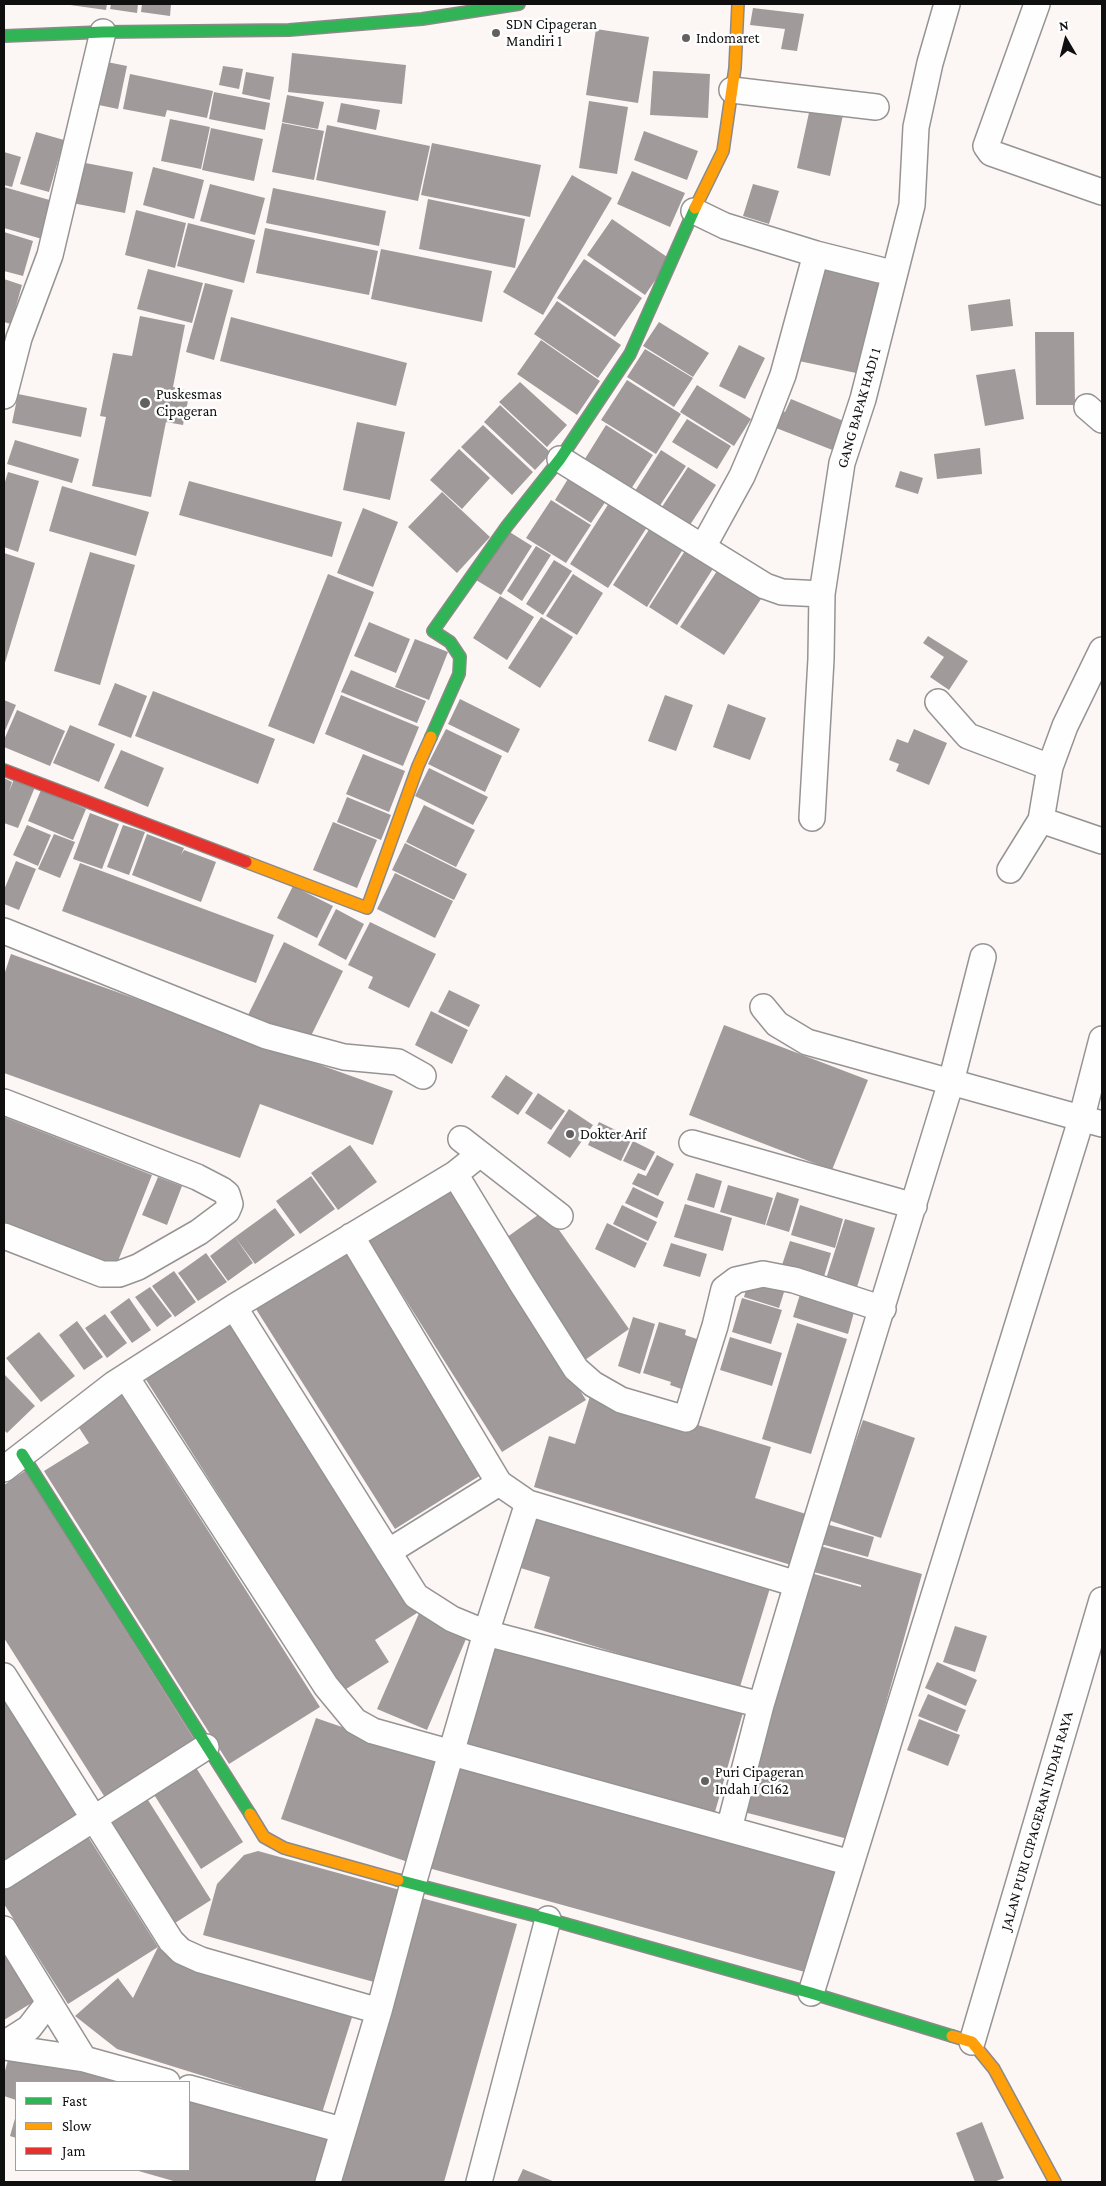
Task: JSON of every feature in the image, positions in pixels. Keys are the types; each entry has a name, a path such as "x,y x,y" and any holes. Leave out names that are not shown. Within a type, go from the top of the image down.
{"street":[{"path":"4,36 104,32 289,30 422,19 519,4"},
{"path":"4,770 367,908 418,766 459,674 460,657 450,642 433,631 507,526 560,459 630,354 723,151 732,90 738,4"},
{"name":"GANG BAPAK HADI 1","path":"812,818 821,659 801,593 863,399 912,205 916,127 930,63 947,4"},
{"path":"1037,4 986,146 991,153 1102,192"},
{"path":"4,396 19,338 50,255 104,32"},
{"path":"732,90 876,107"},
{"path":"694,211 725,226 816,254 880,270"},
{"path":"703,547 742,476 763,427 783,375 816,254"},
{"path":"560,459 764,586 801,593"},
{"path":"1010,870 1041,820 1050,767 1065,726 1102,650"},
{"path":"938,702 968,736 1050,767"},
{"path":"1041,820 1102,841"},
{"path":"6,938 266,1036 344,1057 398,1062 423,1076"},
{"path":"729,1829 761,1705 951,1082 983,957"},
{"path":"763,1007 776,1024 808,1042 1091,1122"},
{"path":"811,1993 851,1863 1091,1122 1102,1039"},
{"path":"4,1102 196,1177 222,1190 227,1194 230,1204 227,1211 199,1232 138,1268 119,1274 102,1274 4,1236"},
{"path":"692,1143 914,1206"},
{"path":"560,1216 470,1146 455,1174 234,1307 114,1384 13,1462 206,1747 264,1837 284,1848 548,1919 811,1993 972,2042 994,2069 1055,2182"},
{"path":"455,1174 576,1369 593,1384 621,1400 686,1419 715,1326 724,1289 736,1280 763,1274 794,1280 882,1309"},
{"path":"351,1236 498,1483 528,1503 797,1584"},
{"path":"234,1307 416,1596 452,1619 486,1633 761,1705"},
{"path":"126,1377 326,1686 355,1721 373,1730 452,1753 851,1863"},
{"path":"388,1552 498,1483"},
{"path":"328,2182 379,2011 413,1884 486,1633 528,1503"},
{"name":"JALAN PURI CIPAGERAN INDAH RAYA","path":"972,2042 1102,1600"},
{"path":"4,1676 170,1941 181,1951 201,1960 379,2011"},
{"path":"4,1876 95,1820 206,1747"},
{"path":"479,2182 548,1919"},
{"path":"4,1930 84,2059"},
{"path":"4,2046 28,2028 49,2002"},
{"path":"4,2046 84,2059 163,2081"},
{"path":"190,2088 342,2130"}],"building":[{"path":"63,4 107,4 106,10"},
{"path":"111,4 138,4 137,13 110,9"},
{"path":"142,4 171,4 170,16 141,12"},
{"path":"753,8 804,14 797,51 781,49 785,29 750,25"},
{"path":"596,29 649,37 638,103 586,95"},
{"path":"292,53 406,65 402,104 288,92"},
{"path":"102,61 127,66 118,109 94,104"},
{"path":"223,66 243,69 239,89 219,85"},
{"path":"653,71 710,74 708,118 650,115"},
{"path":"246,72 274,77 270,100 242,94"},
{"path":"130,74 213,91 207,118 167,110 165,117 123,109"},
{"path":"214,92 270,103 265,130 209,119"},
{"path":"287,95 324,102 318,129 282,122"},
{"path":"589,101 628,107 617,174 579,168"},
{"path":"341,103 380,110 376,130 337,122"},
{"path":"810,108 843,115 830,176 797,168"},
{"path":"170,119 210,127 201,169 161,161"},
{"path":"282,123 324,131 314,180 272,172"},
{"path":"327,125 430,146 418,201 316,180"},
{"path":"211,128 263,139 254,181 202,170"},
{"path":"644,131 698,151 687,180 634,160"},
{"path":"36,132 64,140 49,192 20,184"},
{"path":"432,143 541,165 530,217 421,195"},
{"path":"4,152 21,157 12,187 4,185"},
{"path":"80,162 133,172 125,213 72,203"},
{"path":"153,167 204,180 194,219 143,205"},
{"path":"632,171 685,193 670,227 617,204"},
{"path":"572,175 612,198 543,315 503,292"},
{"path":"210,184 265,198 255,235 200,221"},
{"path":"753,184 779,191 769,224 743,216"},
{"path":"4,187 53,201 42,239 4,228"},
{"path":"273,188 386,211 379,246 266,223"},
{"path":"428,199 525,219 515,268 419,249"},
{"path":"136,210 186,223 175,268 125,255"},
{"path":"612,219 670,259 645,295 587,255"},
{"path":"188,223 255,240 244,283 177,266"},
{"path":"265,228 378,251 369,295 256,273"},
{"path":"4,232 33,241 23,276 4,271"},
{"path":"381,249 492,271 482,322 371,299"},
{"path":"584,259 642,298 615,337 557,298"},
{"path":"818,263 887,283 861,374 794,360"},
{"path":"148,269 203,283 192,323 137,309"},
{"path":"4,279 22,285 11,324 4,322"},
{"path":"205,283 233,290 214,360 186,352"},
{"path":"1010,299 1013,326 971,331 968,305"},
{"path":"557,301 621,345 598,378 534,334"},
{"name":"Puskesmas Cipageran","path":"140,316 185,325 173,387 190,391 183,425 166,422 151,497 92,486 106,417 100,416 113,353 132,356"},
{"path":"231,317 407,363 396,406 220,361"},
{"path":"659,322 709,353 693,377 643,346"},
{"path":"1035,332 1074,332 1075,405 1036,405"},
{"path":"541,340 600,381 577,415 517,374"},
{"path":"739,345 765,358 745,399 719,386"},
{"path":"645,349 693,378 674,407 627,377"},
{"path":"1015,369 1024,419 985,426 976,375"},
{"path":"627,380 681,414 656,454 601,420"},
{"path":"520,382 567,425 547,447 499,402"},
{"path":"697,385 751,419 734,446 680,412"},
{"path":"18,394 87,408 81,437 12,423"},
{"path":"791,399 846,422 835,451 771,426 778,409 785,412"},
{"path":"500,405 551,453 535,470 484,422"},
{"path":"687,419 731,446 717,469 672,442"},
{"path":"357,422 405,432 390,500 343,490"},
{"path":"483,425 533,472 512,495 461,447"},
{"path":"606,425 653,455 629,492 583,462"},
{"path":"15,440 79,459 72,483 7,464"},
{"path":"980,448 982,474 937,479 934,454"},
{"path":"459,449 490,478 462,509 430,480"},
{"path":"661,450 686,466 659,507 635,491"},
{"path":"688,467 716,485 688,528 660,510"},
{"path":"900,471 923,478 918,494 895,487"},
{"path":"8,472 39,481 18,552 4,547 4,485"},
{"path":"571,474 608,498 591,523 555,500"},
{"path":"189,481 342,522 332,557 179,515"},
{"path":"62,486 149,512 136,556 49,531"},
{"path":"442,492 490,537 457,573 408,527"},
{"path":"551,500 591,525 566,563 526,538"},
{"path":"611,500 649,524 608,588 570,564"},
{"path":"363,508 398,522 373,587 337,573"},
{"path":"652,525 685,546 647,607 613,585"},
{"path":"508,531 532,546 501,595 476,580"},
{"path":"536,546 551,555 522,601 507,591"},
{"path":"688,546 716,564 677,625 649,607"},
{"path":"90,552 135,565 100,685 54,671"},
{"path":"4,553 35,563 4,666"},
{"path":"554,560 572,571 543,615 526,604"},
{"path":"717,571 761,599 724,655 680,627"},
{"path":"328,574 374,592 314,744 268,726"},
{"path":"573,574 603,593 577,635 546,616"},
{"path":"500,596 534,617 507,660 473,638"},
{"path":"541,617 573,637 540,688 508,668"},
{"path":"369,622 410,639 396,673 354,656"},
{"path":"928,636 968,661 949,690 930,677 944,657 923,643"},
{"path":"415,639 448,652 429,700 395,687"},
{"path":"351,670 426,701 417,723 341,692"},
{"path":"115,683 147,696 131,738 98,725"},
{"path":"153,691 275,739 258,784 135,736"},
{"path":"341,695 419,727 403,766 325,734"},
{"path":"665,695 693,705 676,751 648,741"},
{"path":"460,699 520,729 508,753 448,724"},
{"path":"4,700 16,705 4,733"},
{"path":"728,704 766,718 750,760 713,747"},
{"path":"17,710 65,731 50,766 4,747 4,740"},
{"path":"70,725 115,744 99,782 53,763"},
{"path":"446,729 502,756 485,792 428,764"},
{"path":"914,729 947,743 929,785 896,771 899,764 889,760 897,739 908,743"},
{"path":"121,750 164,768 148,807 104,788"},
{"path":"363,754 405,771 389,812 346,794"},
{"path":"429,768 488,797 473,825 415,796"},
{"path":"4,778 12,782 9,792 14,779 35,787 18,828 4,823"},
{"path":"41,790 86,809 73,840 28,821"},
{"path":"347,797 391,815 381,840 337,822"},
{"path":"424,805 475,830 456,867 406,842"},
{"path":"90,813 119,824 102,869 73,859"},
{"path":"333,822 377,840 357,888 313,870"},
{"path":"27,825 51,835 38,866 13,855"},
{"path":"123,825 145,832 129,875 107,867"},
{"path":"54,834 75,842 60,878 38,869"},
{"path":"147,834 184,848 181,855 184,850 216,862 201,902 132,875"},
{"path":"405,843 467,874 454,900 392,870"},
{"path":"16,861 36,869 19,910 4,904 4,890"},
{"path":"80,863 274,935 256,983 62,911"},
{"path":"395,873 453,901 435,938 377,909"},
{"path":"293,886 333,906 317,938 277,918"},
{"path":"336,909 364,924 346,960 318,945"},
{"path":"370,922 436,954 409,1008 368,988 373,977 348,965"},
{"path":"284,942 343,971 307,1044 248,1015"},
{"path":"11,954 393,1091 373,1145 260,1104 240,1158 4,1073 4,975"},
{"path":"449,990 480,1005 469,1027 438,1012"},
{"path":"431,1011 468,1030 452,1064 415,1045"},
{"path":"724,1025 868,1080 832,1170 689,1115"},
{"path":"506,1075 533,1093 518,1115 491,1097"},
{"path":"538,1093 565,1111 551,1130 525,1113"},
{"name":"Dokter Arif","path":"569,1109 593,1125 570,1158 547,1143"},
{"path":"4,1117 152,1175 116,1266 4,1222"},
{"path":"599,1122 632,1138 621,1161 588,1145"},
{"path":"633,1141 655,1152 645,1171 623,1161"},
{"path":"350,1145 377,1182 338,1210 311,1173"},
{"path":"657,1155 674,1164 658,1196 632,1184 638,1173 646,1176"},
{"path":"696,1173 722,1181 714,1208 687,1200"},
{"path":"311,1176 335,1209 300,1234 276,1201"},
{"path":"158,1177 182,1186 167,1225 142,1215"},
{"path":"450,1185 586,1400 502,1452 366,1237"},
{"path":"728,1185 773,1198 765,1225 720,1212"},
{"path":"633,1187 664,1202 657,1218 625,1203"},
{"path":"777,1192 799,1199 789,1232 766,1225"},
{"path":"685,1204 732,1218 723,1251 674,1237"},
{"path":"622,1205 657,1222 648,1241 613,1224"},
{"path":"800,1205 843,1219 835,1248 791,1235"},
{"path":"275,1208 295,1235 255,1264 235,1237"},
{"path":"545,1210 629,1329 585,1360 503,1240"},
{"path":"845,1219 875,1228 857,1287 826,1279"},
{"path":"607,1223 647,1243 635,1268 595,1249"},
{"path":"235,1237 253,1263 228,1281 210,1256"},
{"path":"790,1241 831,1253 823,1280 781,1268"},
{"path":"671,1243 707,1254 700,1277 663,1266"},
{"path":"348,1247 489,1470 395,1529 254,1306"},
{"path":"206,1253 227,1282 198,1301 178,1273"},
{"path":"174,1271 196,1302 175,1317 152,1286"},
{"path":"749,1278 785,1289 779,1308 744,1297"},
{"path":"150,1287 172,1316 157,1327 135,1297"},
{"path":"802,1288 856,1305 848,1334 793,1317"},
{"path":"129,1298 151,1330 132,1343 110,1312"},
{"path":"742,1298 782,1310 771,1344 732,1332"},
{"path":"105,1314 127,1343 107,1358 85,1328"},
{"path":"633,1317 655,1324 640,1374 618,1366"},
{"path":"234,1318 405,1589 469,1632 427,1730 377,1709 420,1611 375,1640 389,1662 343,1691 143,1375"},
{"path":"77,1321 103,1357 84,1370 59,1335"},
{"path":"659,1322 686,1330 685,1335 706,1342 690,1392 670,1385 671,1382 643,1373"},
{"path":"797,1323 847,1339 811,1454 762,1439"},
{"path":"39,1332 75,1376 41,1402 6,1358"},
{"path":"730,1337 782,1353 772,1386 720,1370"},
{"path":"4,1374 35,1406 7,1433 4,1430"},
{"path":"120,1392 320,1707 229,1764 44,1471 89,1443 74,1420"},
{"path":"591,1393 771,1447 755,1498 806,1514 791,1565 534,1487 549,1436 575,1444"},
{"path":"863,1420 915,1438 881,1538 828,1520"},
{"path":"25,1471 196,1742 106,1799 4,1638 4,1485"},
{"path":"530,1515 770,1588 739,1690 534,1628 550,1577 514,1566"},
{"path":"826,1524 874,1537 868,1557 821,1544"},
{"path":"817,1545 922,1574 848,1839 740,1811 807,1572 861,1587 861,1585 810,1571"},
{"path":"955,1626 987,1636 975,1672 943,1662"},
{"path":"494,1641 744,1709 715,1812 465,1743"},
{"path":"937,1662 977,1680 966,1706 925,1688"},
{"path":"928,1694 966,1710 957,1732 918,1716"},
{"path":"4,1700 77,1815 4,1861"},
{"path":"316,1718 443,1762 408,1862 281,1819"},
{"path":"919,1719 960,1735 948,1766 907,1750"},
{"path":"454,1764 841,1872 812,1974 425,1867"},
{"path":"195,1766 243,1842 201,1869 153,1793"},
{"path":"148,1800 211,1900 175,1923 112,1823"},
{"path":"87,1835 158,1947 68,2004 4,1904 4,1886"},
{"path":"258,1851 400,1890 374,1982 203,1935 217,1884 244,1855"},
{"path":"418,1897 517,1924 444,2182 338,2182"},
{"path":"4,1945 38,1999 4,2020"},
{"path":"158,1947 164,1952 354,2011 322,2113 117,2049 75,2016 118,1978 133,1998"},
{"path":"11,2050 123,2081 15,2081 15,2100 4,2096 4,2074"},
{"path":"190,2098 329,2137 316,2182 177,2182 138,2171 190,2171"},
{"path":"15,2118 15,2138 10,2136"},
{"path":"982,2122 1004,2178 994,2182 975,2182 956,2133"},
{"path":"523,2169 555,2182 517,2182"}],"traffic: fast":[{"path":"4,36 103,32 289,30 422,19 519,4"},
{"path":"431,737 459,674 460,657 450,642 433,631 507,526 560,459 630,354 695,208"},
{"path":"22,1454 250,1814"},
{"path":"398,1880 548,1919 811,1993 952,2036"}],"traffic: slow":[{"path":"695,208 723,151 735,68 738,4"},
{"path":"246,862 367,908 418,766 431,737"},
{"path":"250,1814 264,1837 284,1848 398,1880"},
{"path":"952,2036 972,2042 994,2069 1055,2182"}],"traffic: jam":[{"path":"4,770 246,862"}],"place":[{"name":"SDN Cipageran Mandiri 1","path":"496,33"},
{"name":"Indomaret","path":"686,38"},
{"name":"Puskesmas Cipageran","path":"145,403"},
{"name":"Dokter Arif","path":"570,1134"},
{"name":"Puri Cipageran Indah I C162","path":"705,1781"}]}
